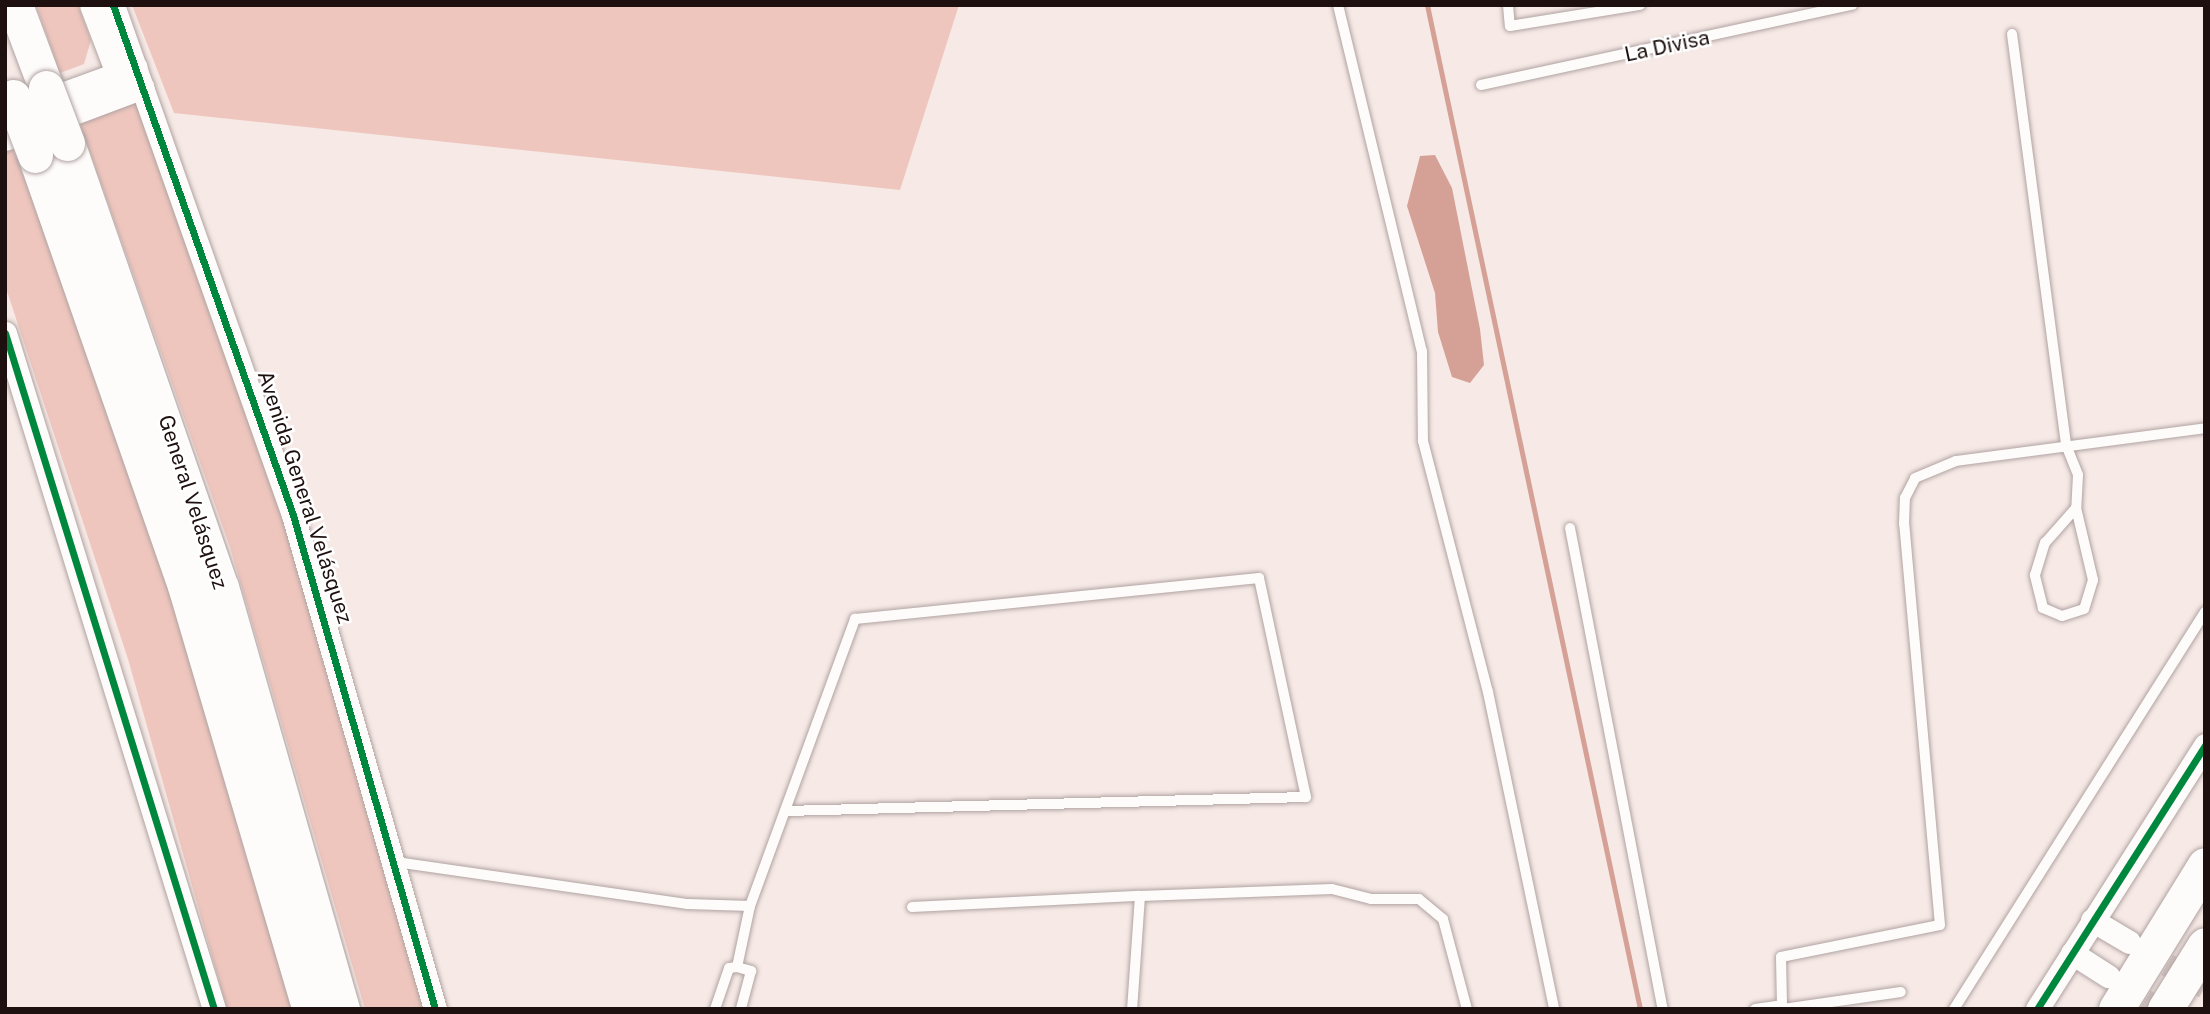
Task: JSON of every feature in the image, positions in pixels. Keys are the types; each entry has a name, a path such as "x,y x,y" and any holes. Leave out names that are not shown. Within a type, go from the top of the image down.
{"highway":[{"name":"General Velásquez","path":"15,5 46,88 51,149 186,589 310,1009"},
{"name":"General Velásquez","path":"8,96 51,149 217,574 342,1009"},
{"path":"2112,992 2205,866"},
{"path":"2165,1009 2205,945"}],"street":[{"name":"Avenida General Velásquez","path":"91,5 132,76"},
{"name":"Avenida General Velásquez","path":"113,5 132,76 293,515 396,862 435,1009"},
{"path":"8,96 132,76"},
{"path":"5,139 132,76"},
{"path":"5,333 108,650 214,1009"},
{"path":"2037,1009 2205,746"},
{"path":"2092,920 2129,942"},
{"path":"2071,953 2112,992"}],"lane":[{"path":"1338,5 1422,351 1423,441 1488,692 1554,1009"},
{"path":"1508,5 1510,26 1640,5"},
{"name":"La Divisa","path":"1481,85 1852,5"},
{"path":"2012,34 2066,445 2078,475 2076,508 2087,539 2092,594 2084,608 2062,617 2043,608 2035,575 2045,542 2076,508"},
{"path":"1783,1007 1781,957 1940,925 1905,498 1915,478 1934,467 2066,445 2205,428"},
{"path":"1570,528 1663,1009"},
{"path":"737,967 750,906 855,619 1259,578 1306,797 785,811"},
{"path":"1954,1009 2205,612"},
{"path":"396,862 688,904 750,906"},
{"path":"912,907 1332,889 1371,899 1419,900 1443,919 1467,1009"},
{"path":"1132,1009 1140,896"},
{"path":"715,1009 729,968 737,967 751,971 741,1009"},
{"path":"1755,1009 1901,992"}],"shaded area":[{"path":"36,5 78,5 91,40 84,64 60,73"},
{"path":"132,5 959,5 900,190 174,113"},
{"path":"132,102 140,105 292,541 425,1009 365,1009 230,547 79,121"},
{"path":"5,147 12,147 59,269 168,588 293,1009 227,1009 128,659 5,285"},
{"path":"1435,155 1452,188 1480,329 1484,365 1470,383 1452,377 1438,332 1435,293 1407,206 1420,156"}],"waterway":[{"path":"1427,5 1640,1009"}],"tunnel":[{"path":"2138,947 2205,987"},
{"path":"2116,982 2159,1009"}],"cycle path":[{"path":"113,5 293,515 435,1009"},
{"path":"5,333 214,1009"},
{"path":"2037,1009 2205,745"}]}
